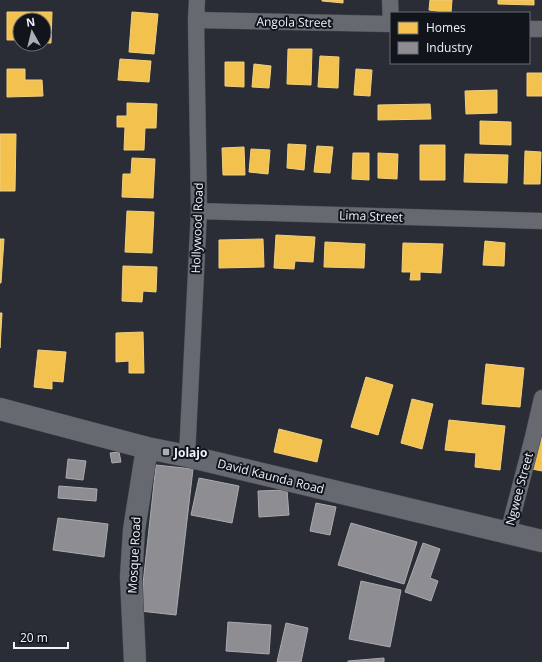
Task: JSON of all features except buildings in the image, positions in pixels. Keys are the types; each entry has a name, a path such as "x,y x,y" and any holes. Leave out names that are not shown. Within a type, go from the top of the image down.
{"street":[{"name":"Hollywood Road","path":"187,456 199,211 197,0"},
{"path":"390,0 390,12"},
{"name":"Angola Street","path":"196,20 390,24"},
{"path":"530,29 542,29"},
{"name":"Lima Street","path":"199,211 542,221"},
{"name":"Ngwee Street","path":"508,533 542,398"},
{"name":"David Kaunda Road","path":"0,409 147,448 187,456 542,541"},
{"name":"Mosque Road","path":"135,662 131,577 134,530 147,448"}],"place":[{"name":"Jolajo","path":"166,452"}]}
